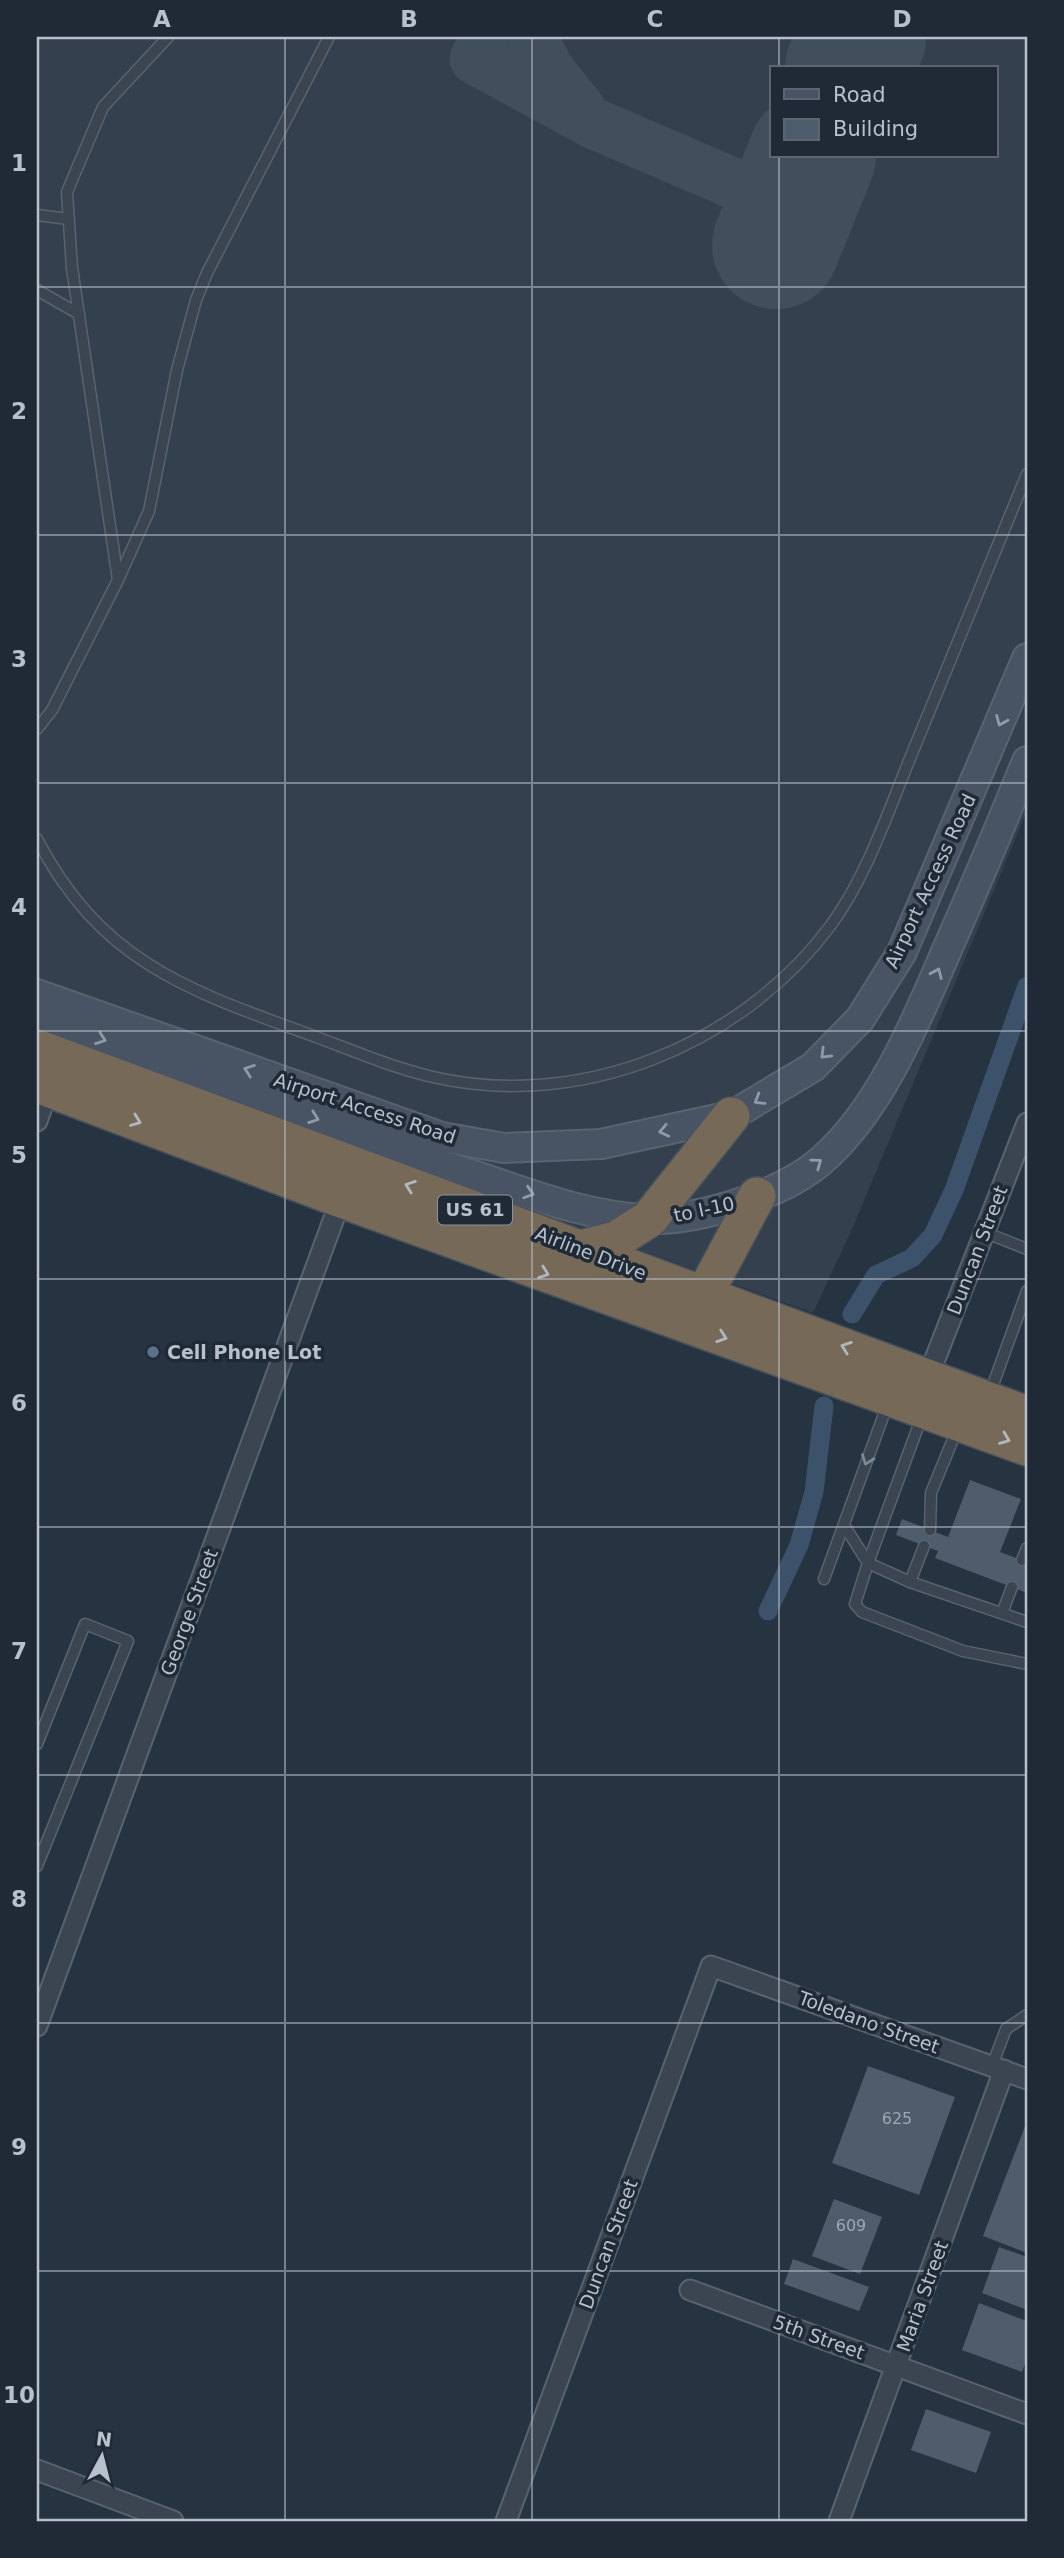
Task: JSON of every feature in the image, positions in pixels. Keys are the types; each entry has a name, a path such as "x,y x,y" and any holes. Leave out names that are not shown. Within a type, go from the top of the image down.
{"highway":[{"name":"Airline Drive","path":"44,1079 341,1199 658,1314 890,1396 926,1393"},
{"name":"Airline Drive","path":"44,1079 581,1249 777,1322 926,1393 973,1411 1027,1447"},
{"path":"581,1249 616,1240 649,1219 731,1116"},
{"path":"658,1314 704,1296 757,1196"},
{"path":"730,1246 743,1292 777,1322"},
{"name":"Airline Drive","path":"973,1411 1027,1415"}],"street":[{"name":"Airport Access Road","path":"37,994 442,1137 504,1148 601,1144 731,1116 813,1067 860,1019 902,952 1027,658"},
{"name":"Airport Access Road","path":"757,1196 822,1161 852,1126 894,1066 1027,761"},
{"name":"Airport Access Road","path":"37,1016 419,1157 587,1212 649,1219"},
{"name":"Duncan Street","path":"926,1393 1027,1123"},
{"name":"to I-10","path":"649,1219 706,1212 757,1196"},
{"name":"George Street","path":"37,2026 341,1199"},
{"name":"Duncan Street","path":"506,2521 711,1966"},
{"name":"Toledano Street","path":"711,1966 1027,2079"},
{"name":"Maria Street","path":"839,2521 896,2365 998,2068"},
{"name":"5th Street","path":"690,2290 1027,2414"},
{"path":"37,2470 173,2521"}],"lane":[{"path":"118,580 79,314 68,219 69,182 97,117 168,37"},
{"path":"37,729 52,710 118,580 149,511 168,407 196,300 218,249 329,37"},
{"path":"37,215 68,219"},
{"path":"37,290 79,314"},
{"path":"37,839 58,877 80,905 130,953 158,973 206,996 381,1061 433,1077 479,1084 542,1084 588,1079 654,1060 712,1032 755,1003 798,963 831,925 855,887 882,825 1027,474"},
{"path":"984,1232 1027,1249"},
{"path":"930,1530 931,1493 973,1411 1027,1291"},
{"path":"926,1393 855,1605 862,1612 964,1651 1027,1664"},
{"path":"824,1579 890,1396"},
{"path":"844,1525 868,1563 909,1582 1027,1622"},
{"path":"909,1582 925,1545"},
{"path":"1023,1560 1027,1548"},
{"path":"1002,1613 1012,1587"},
{"path":"37,1744 42,1716 85,1624 128,1641 37,1866"},
{"path":"998,2068 1006,2029 1027,2015"}],"shaded area":[{"path":"37,37 1027,37 1027,811 853,1227 813,1313 37,1030"}],"building":[{"path":"970,1480 1021,1499 1000,1552 1027,1562 1027,1593 935,1558 938,1551 896,1535 902,1519 948,1537"},
{"path":"868,2066 955,2097 919,2195 832,2163"},
{"path":"1027,2121 1027,2253 983,2236"},
{"path":"834,2199 882,2217 860,2274 812,2256"},
{"path":"999,2247 1027,2257 1027,2310 982,2293"},
{"path":"793,2259 869,2287 859,2311 784,2284"},
{"path":"979,2303 1027,2321 1027,2358 1022,2372 962,2350"},
{"path":"926,2409 991,2432 976,2473 911,2450"}],"waterway":[{"path":"852,1314 876,1275 912,1258 933,1235 954,1190 1027,986"},
{"path":"768,1611 799,1545 814,1492 824,1406"}],"taxiway":[{"path":"485,37 475,59 595,124 791,208"},
{"path":"532,37 548,69 581,110"}],"runway":[{"path":"850,66 862,37"},
{"path":"776,245 811,158"}],"place":[{"name":"Cell Phone Lot","path":"153,1352"}]}
